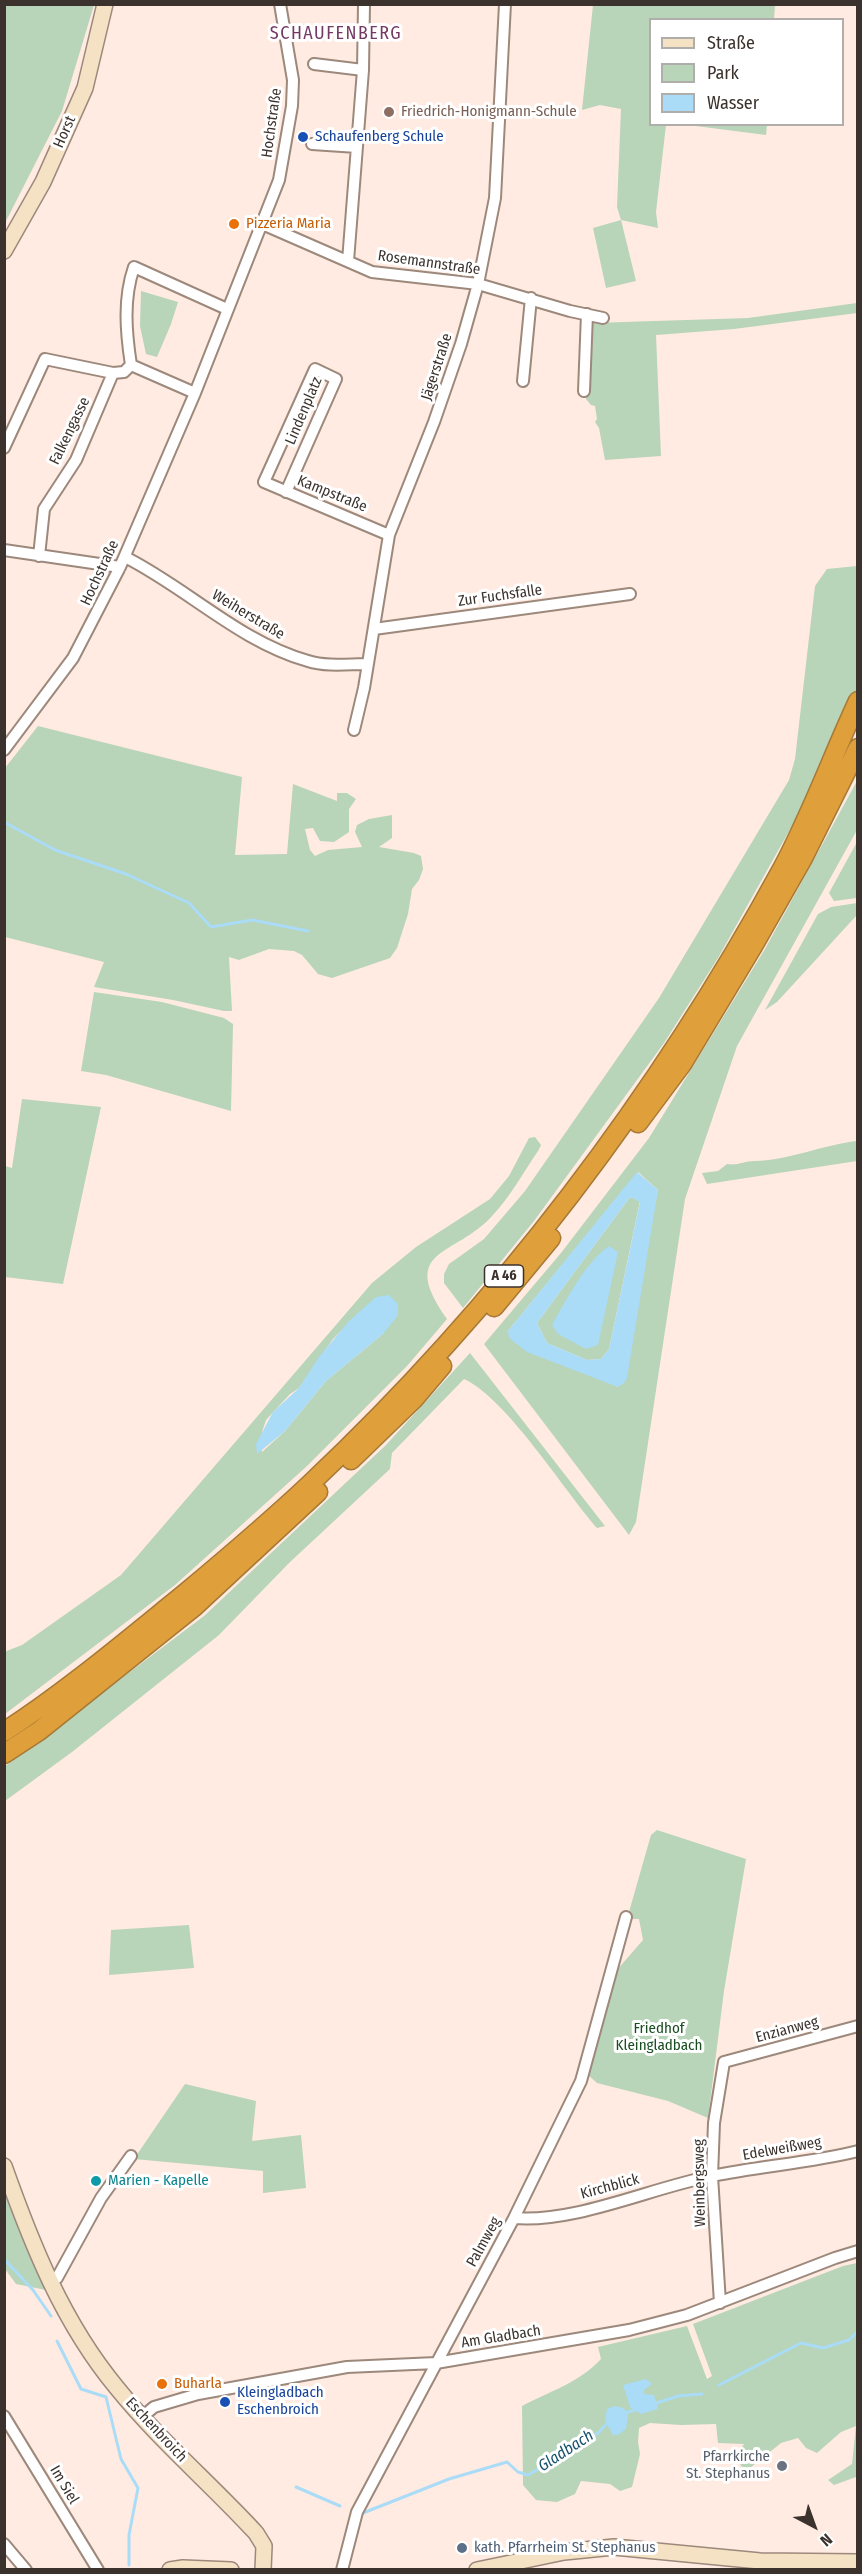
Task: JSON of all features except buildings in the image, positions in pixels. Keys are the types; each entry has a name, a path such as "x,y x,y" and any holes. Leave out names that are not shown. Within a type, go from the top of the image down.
{"highway":[{"name":"A 46","path":"4,1732 127,1641 311,1483 423,1370 539,1236 646,1090 716,984 784,866 858,701"},
{"name":"A 46","path":"4,1754 39,1731 194,1607 280,1529 414,1399 536,1259 682,1064 797,867 858,748"}],"street":[{"name":"Horst","path":"4,251 43,182 85,88 105,4"},
{"name":"Hochstraße","path":"4,750 73,658 122,562 195,393 260,223 279,180 292,106 293,80 280,4"},
{"path":"348,261 363,70 364,4"},
{"name":"Jägerstraße","path":"354,730 368,664 389,535 434,422 461,344 478,284 495,198 505,4"},
{"path":"314,64 363,70"},
{"path":"312,144 357,147"},
{"name":"Rosemannstraße","path":"260,223 372,272 478,284 603,318"},
{"path":"131,365 126,334 128,285 134,267 227,309"},
{"path":"523,381 531,298"},
{"path":"584,391 586,315"},
{"path":"4,448 45,359 113,373 124,372 131,365"},
{"path":"131,365 195,393"},
{"name":"Lindenplatz","path":"264,482 315,369 336,379 286,492"},
{"name":"Falkengasse","path":"39,556 45,509 76,460 113,373"},
{"name":"Kampstraße","path":"264,482 389,535"},
{"name":"Weiherstraße","path":"4,550 39,556 122,562 151,570 273,650 309,662 327,665 368,664"},
{"name":"Zur Fuchsfalle","path":"374,629 630,594"},
{"name":"Palmweg","path":"342,2570 357,2512 514,2218 581,2081 626,1917"},
{"name":"Enzianweg","path":"724,2062 858,2026"},
{"name":"Weinbergsweg","path":"720,2303 711,2176 714,2123 724,2062"},
{"name":"Edelweißweg","path":"711,2176 858,2151"},
{"path":"50,2283 57,2278 101,2198 131,2156"},
{"name":"Eschenbroich","path":"4,2166 50,2283 94,2357 142,2417 256,2533 264,2546 263,2570"},
{"name":"Kirchblick","path":"514,2218 527,2219 573,2213 711,2176"},
{"name":"Am Gladbach","path":"142,2417 154,2407 222,2390 347,2367 435,2363 629,2330 687,2315 858,2251"},
{"name":"Im Siel","path":"4,2416 98,2570"},
{"path":"4,2544 26,2570"},
{"path":"477,2570 564,2552 614,2547 829,2566 858,2562"},
{"path":"170,2570 231,2570"}],"green space":[{"path":"5,4 94,5 62,111 5,223"},
{"path":"593,5 775,5 774,18 649,18 649,126 666,126 656,212 658,228 621,220 617,207 621,109 600,105 582,110"},
{"path":"696,126 767,126 766,135"},
{"path":"621,220 636,281 606,288 593,228"},
{"path":"141,291 178,302 157,357 146,354 140,326"},
{"path":"857,303 857,313 734,329 656,335 661,456 605,460 599,428 595,422 597,419 595,406 586,399 593,323 748,318"},
{"path":"857,566 857,693 807,799 718,958 664,1043 534,1221 463,1308 444,1283 444,1274 449,1264 484,1239 525,1191 659,998 789,780 795,759 815,586 827,569"},
{"path":"38,726 242,777 235,855 287,854 293,784 337,801 337,793 347,793 356,799 349,809 349,832 334,842 320,841 313,828 305,829 310,850 315,856 328,850 362,847 355,832 357,825 369,819 392,815 392,838 379,847 421,856 423,869 412,889 408,914 397,948 390,958 332,978 318,974 302,955 294,951 269,949 239,960 229,957 232,1011 224,1011 94,987 104,962 5,937 5,768"},
{"path":"857,781 857,830 737,1046 685,1199 636,1522 629,1535 484,1344 561,1253 649,1138 765,949","holes":["638,1172 658,1190 618,1387 508,1331"]},
{"path":"857,842 857,898 834,901 829,893"},
{"path":"857,903 857,915 777,1002 765,1010 818,914 831,907"},
{"path":"94,992 162,1002 224,1018 233,1024 231,1111 106,1075 81,1071"},
{"path":"22,1099 101,1107 63,1284 5,1277 5,1166 12,1168"},
{"path":"535,1137 541,1145 505,1201 477,1229 437,1256 430,1266 428,1279 433,1296 447,1319 407,1366 307,1466 175,1585 5,1714 4,1652 22,1645 121,1575 372,1283 416,1247 490,1199 509,1176 529,1138","holes":["361,1311 384,1333 326,1381 285,1431 262,1452 262,1432 266,1420 290,1394 299,1388 333,1339"]},
{"path":"857,1141 857,1161 707,1184 702,1173 718,1171 727,1164 781,1158"},
{"path":"630,1197 640,1201 609,1349 601,1359 587,1360 547,1343 537,1323"},
{"path":"470,1353 605,1526 597,1528 516,1425 498,1405 464,1379 392,1453 390,1469 289,1563 219,1635 72,1752 5,1801 4,1767 204,1616 386,1445"},
{"name":"Friedhof Kleingladbach","path":"657,1830 746,1859 724,1991 708,2118 668,2101 597,2083 587,2074 616,1971 643,1940 639,1919 627,1919 651,1835"},
{"path":"189,1925 194,1968 109,1975 111,1930"},
{"path":"185,2084 256,2101 252,2141 301,2135 306,2188 263,2193 263,2171 134,2159"},
{"path":"4,2189 46,2290 16,2284 5,2269"},
{"path":"857,2263 858,2468 856,2477 834,2485 828,2480 852,2464 856,2426 841,2432 817,2453 806,2448 798,2438 781,2443 745,2472 736,2457 744,2444 718,2443 716,2424 650,2423 639,2428 640,2454 632,2487 620,2491 610,2484 581,2481 575,2494 557,2502 536,2500 523,2485 522,2406 583,2374 601,2359 598,2347 687,2326 707,2379 712,2376 693,2324 843,2266"}],"water":[{"path":"637,1172 658,1190 627,1378 624,1383 618,1387 527,1352 509,1338 508,1331","holes":["630,1197 640,1202 609,1349 601,1359 587,1360 547,1343 537,1323"]},
{"path":"609,1246 618,1252 598,1345 586,1349 558,1334 552,1325 584,1272"},
{"path":"389,1295 398,1304 398,1315 384,1333 326,1381 285,1431 257,1454 256,1444 273,1412 299,1388 319,1357 349,1321 376,1297"},
{"path":"646,2379 652,2384 644,2390 644,2394 654,2395 658,2409 641,2414 630,2407 623,2385"},
{"path":"614,2406 624,2408 628,2416 626,2429 618,2435 613,2435 605,2421 607,2409"}],"waterway":[{"path":"4,822 55,850 126,874 189,903 211,927 252,920 308,931"},
{"path":"4,2259 33,2290 51,2316"},
{"name":"Gladbach","path":"719,2385 801,2343 823,2348 849,2340 858,2331"},
{"path":"57,2341 81,2389 106,2397 121,2459 138,2488 129,2535 129,2565"},
{"name":"Gladbach","path":"654,2404 678,2396 702,2394"},
{"name":"Gladbach","path":"623,2414 637,2409"},
{"name":"Gladbach","path":"363,2513 449,2479 507,2462 518,2472 528,2475 598,2433 609,2421"},
{"name":"Gladbach","path":"296,2487 340,2506"}],"place":[{"name":"Friedrich-Honigmann-Schule","path":"389,112"},
{"name":"Schaufenberg Schule","path":"303,137"},
{"name":"Pizzeria Maria","path":"234,224"},
{"name":"Marien - Kapelle","path":"96,2181"},
{"name":"Buharla","path":"162,2384"},
{"name":"Kleingladbach Eschenbroich","path":"225,2402"},
{"name":"Pfarrkirche St. Stephanus","path":"782,2466"},
{"name":"kath. Pfarrheim St. Stephanus","path":"462,2548"}],"district":[{"name":"SCHAUFENBERG","path":"336,34"}]}
